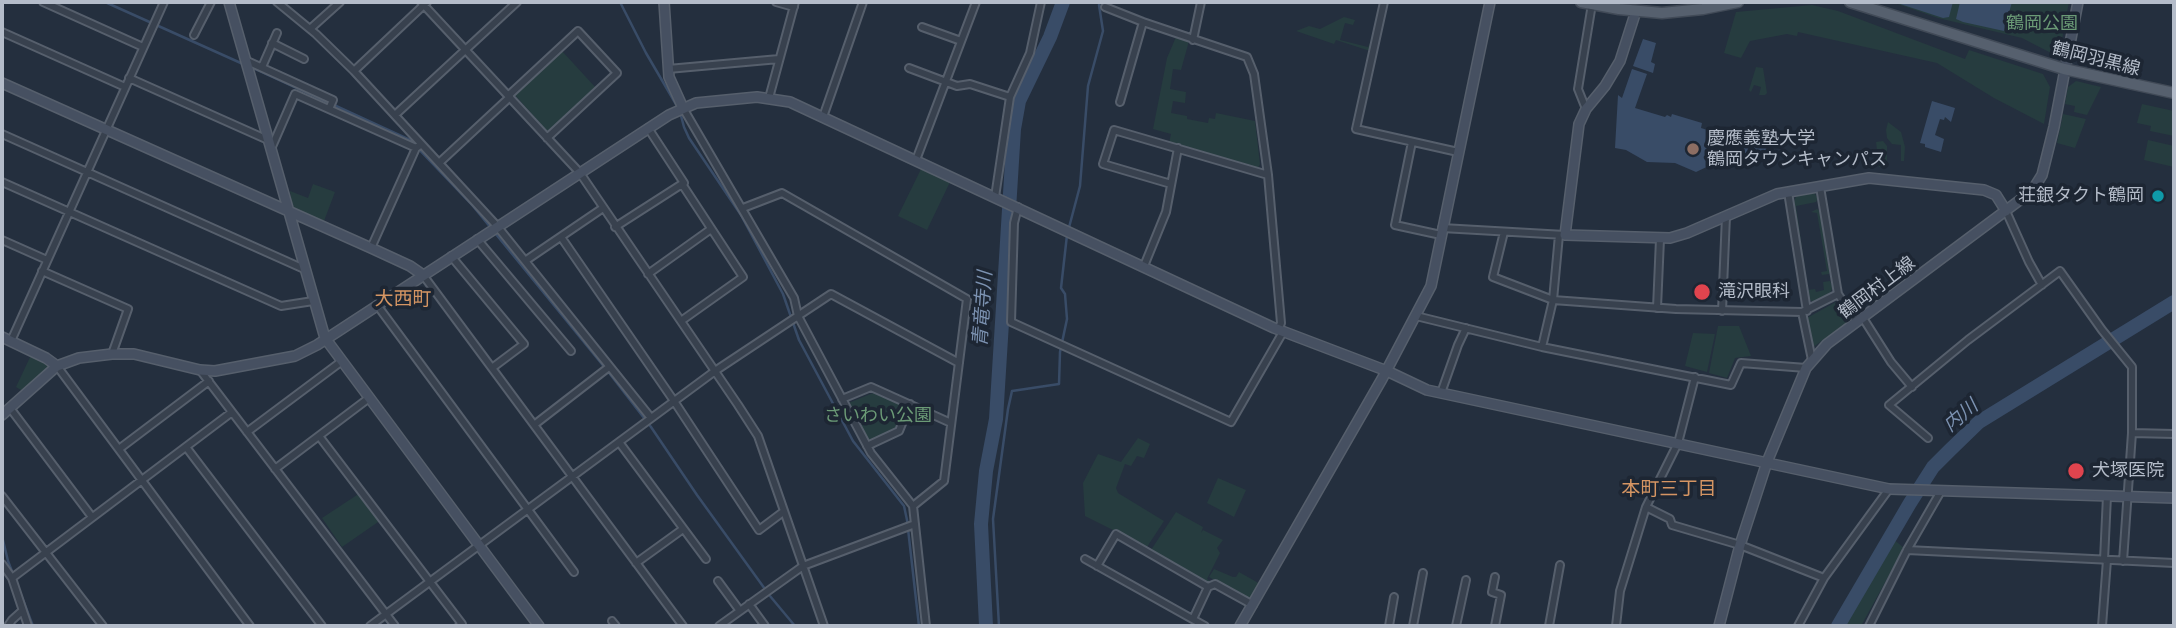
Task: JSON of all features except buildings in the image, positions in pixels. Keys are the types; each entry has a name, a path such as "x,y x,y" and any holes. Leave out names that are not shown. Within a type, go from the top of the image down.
{"main road":[{"path":"1581,2 1637,6 1662,13 1738,2"},
{"name":"鶴岡羽黒線","path":"1850,2 2064,69 2174,93"}],"street":[{"path":"43,2 144,47"},
{"path":"164,2 42,271 6,339 57,366 250,626"},
{"path":"194,35 211,2"},
{"path":"229,2 325,338 539,626"},
{"path":"278,2 354,71 395,115 419,146 439,163 498,226 651,418"},
{"path":"310,29 340,2"},
{"path":"395,115 517,2"},
{"path":"664,2 668,69 683,108 794,298 798,316 867,446 914,506 926,626"},
{"path":"769,98 794,4 776,2"},
{"path":"823,117 863,2"},
{"path":"916,160 976,2"},
{"path":"995,197 1010,97 1030,53 1039,2"},
{"path":"1193,40 1200,2"},
{"path":"1384,2 1356,129 1458,152"},
{"path":"1240,626 1387,371 1431,286 1490,2"},
{"name":"鶴岡村上線","path":"1719,626 1767,462 1809,364 1827,344 2032,191 2042,175 2078,2"},
{"path":"354,71 424,3 580,173 758,436 824,626"},
{"path":"1586,109 1578,89 1592,4"},
{"path":"1542,347 1553,299 1577,133 1586,109 1605,86 1620,61 1637,6"},
{"path":"1018,207 1014,223 1011,322 1231,422 1280,331 1281,323 1268,175 1254,74 1247,57 1143,23 1105,7"},
{"path":"1120,102 1143,23"},
{"path":"922,27 961,41"},
{"path":"439,163 578,31 617,73 547,138"},
{"path":"2,32 125,87"},
{"path":"262,67 277,33"},
{"path":"272,43 304,58"},
{"path":"668,69 779,59"},
{"path":"245,60 333,100 329,109"},
{"path":"909,68 957,86 970,84 1010,97"},
{"path":"129,78 268,140"},
{"path":"2,83 372,248 423,275 683,626"},
{"path":"271,150 295,94 419,146"},
{"path":"92,517 6,412 57,366 79,358 112,354 142,356 215,371 286,358 307,351 648,128 683,108 746,97 790,102 1280,331 1441,393 1889,489 2174,498"},
{"path":"648,128 743,277 681,321"},
{"path":"1171,184 1103,164 1114,130 1268,175"},
{"path":"2,134 304,268"},
{"path":"1412,142 1395,225 1442,231 1660,239 1687,233 1767,198 1869,178 1984,190 2001,198 2042,285"},
{"path":"372,248 419,146"},
{"path":"1144,266 1166,212 1178,148"},
{"path":"2,182 281,306 313,301"},
{"path":"615,227 682,184"},
{"path":"1820,187 1838,294 1912,387"},
{"path":"1416,316 1542,347 1731,385 1741,363 1809,364 1788,192"},
{"path":"743,208 782,193 967,299 944,481 914,506"},
{"path":"525,261 603,208"},
{"path":"1722,311 1727,216"},
{"path":"648,274 712,229"},
{"path":"1503,232 1493,277 1553,299 1657,308 1804,312 1838,294"},
{"path":"561,237 759,530 783,512"},
{"path":"477,239 571,351"},
{"path":"1657,308 1660,239"},
{"path":"2,240 47,260"},
{"path":"451,256 524,344 492,368"},
{"path":"42,271 128,309 112,354"},
{"path":"1928,438 1889,405 1968,340 2060,271 2132,367 2132,433 2123,561"},
{"path":"370,626 715,371 831,294 959,363"},
{"path":"377,305 574,572"},
{"path":"1441,393 1466,328"},
{"path":"247,432 342,361"},
{"path":"534,425 609,367"},
{"path":"200,370 395,626"},
{"path":"1616,626 1620,591 1646,507 1678,443 1695,377"},
{"path":"119,449 209,382"},
{"path":"842,399 871,387 951,423"},
{"path":"275,469 369,398"},
{"path":"867,446 898,431 910,404"},
{"path":"12,578 232,412"},
{"path":"2132,433 2174,434"},
{"path":"319,436 462,624 459,626"},
{"path":"619,442 706,559"},
{"path":"186,447 322,626"},
{"path":"1798,626 1824,578 1889,489"},
{"path":"1869,626 1907,550 1941,491"},
{"path":"2,496 103,626"},
{"path":"2102,626 2107,496"},
{"path":"1646,507 1670,519 1672,525 1741,545 1824,578"},
{"path":"719,626 803,566 915,524"},
{"path":"636,563 683,529"},
{"path":"1097,566 1116,534 1208,587"},
{"path":"1907,550 2174,563"},
{"path":"1085,559 1205,626"},
{"path":"2,564 12,578 28,626"},
{"path":"1549,626 1560,565"},
{"path":"1413,626 1423,573"},
{"path":"1495,577 1492,592 1501,595 1495,626"},
{"path":"1456,626 1466,580"},
{"path":"718,581 740,611"},
{"path":"1193,619 1208,587 1214,584 1253,605"},
{"path":"1389,626 1394,597"},
{"path":"749,604 765,626"},
{"path":"8,626 22,611"}],"green space":[{"name":"鶴岡公園","path":"1892,2 2069,2 2060,50 2051,53 2022,38 1938,18"},
{"path":"1812,5 1838,11 1965,59 1969,50 2043,74 2050,87 2044,124 1994,98 1937,63 1798,32 1797,36 1787,34 1750,41 1741,58 1724,53 1736,12"},
{"path":"1344,17 1355,20 1353,25 1345,23 1340,40 1368,47 1372,43 1370,51 1336,40 1334,44 1296,31 1309,26 1320,29"},
{"path":"1176,37 1189,41 1181,70 1173,69 1170,89 1186,92 1185,103 1173,101 1171,113 1208,123 1209,118 1215,119 1216,113 1255,121 1260,164 1258,168 1169,143 1171,134 1153,129 1167,58"},
{"path":"562,51 596,88 548,132 514,94"},
{"path":"1756,67 1763,68 1767,93 1765,95 1759,95 1761,87 1754,85 1751,92 1749,90"},
{"path":"2076,81 2101,87 2087,115 2074,112 2075,106 2065,104 2068,87"},
{"path":"2142,104 2174,111 2174,136 2150,131 2151,126 2137,123"},
{"path":"2063,114 2086,119 2075,148 2057,143"},
{"path":"1888,122 1901,132 1905,147 1904,161 1901,161 1901,145 1892,144 1887,138"},
{"path":"2148,140 2174,146 2174,167 2144,160"},
{"path":"1883,141 1887,146 1887,167 1879,167 1876,142"},
{"path":"921,169 950,182 927,230 898,216"},
{"path":"313,184 335,192 324,221 292,209 290,191 308,198"},
{"path":"1814,193 1818,198 1816,202 1796,206 1808,290 1824,290 1823,282 1830,281 1833,287 1830,293 1814,303 1808,298 1794,202 1796,196"},
{"path":"1817,209 1820,211 1831,271 1822,275 1821,272 1827,271 1817,213 1811,212"},
{"path":"1836,302 1849,321 1812,348 1805,319"},
{"path":"1718,326 1739,326 1751,356 1735,358 1727,378 1709,373"},
{"path":"1693,333 1715,334 1707,372 1685,366"},
{"path":"32,353 57,366 26,393 16,387"},
{"name":"さいわい公園","path":"873,393 905,406 896,428 869,442 846,404"},
{"path":"1138,438 1150,444 1144,458 1137,456 1131,466 1125,464 1116,488 1118,493 1164,521 1147,547 1085,516 1083,483 1098,454 1121,462"},
{"path":"1218,478 1246,490 1234,517 1207,503"},
{"path":"360,493 381,520 342,547 322,518"},
{"path":"1176,512 1203,527 1201,533 1203,530 1223,540 1217,548 1220,553 1207,579 1212,582 1209,583 1151,550"},
{"path":"1892,538 1904,548 1861,626 1843,626"},
{"path":"1214,569 1233,577 1239,572 1262,585 1252,601 1209,577"}],"water":[{"path":"1894,2 1953,2 1949,17 1943,18"},
{"path":"1960,2 2012,2 2004,31 1956,19"},
{"path":"1643,39 1656,43 1651,62 1655,64 1653,73 1633,66"},
{"path":"1632,69 1647,74 1635,108 1665,117 1671,117 1672,114 1702,123 1701,128 1738,137 1732,155 1696,172 1675,163 1647,162 1626,150 1615,148 1618,95 1622,98"},
{"path":"1932,101 1955,108 1951,122 1945,117 1944,120 1940,119 1935,135 1944,139 1941,152 1920,143"},
{"path":"1767,132 1771,149 1752,153 1741,160 1737,154 1742,138 1757,142 1759,134"}],"waterway":[{"path":"105,2 243,64"},
{"path":"620,2 677,106"},
{"name":"青竜寺川","path":"986,626 981,524 986,471 996,419 1014,129 1019,101 1050,37 1063,2"},
{"path":"999,626 993,519 1008,409 1012,391 1059,384 1060,352 1067,319 1065,294 1061,288 1067,235 1080,186 1088,86 1103,31 1100,2"},
{"path":"249,66 410,140 473,206 610,374 651,427 770,596 795,626"},
{"path":"680,112 689,138 741,215 783,294 799,340 853,441 904,506 919,626"},
{"name":"内川","path":"1838,626 1933,467 1979,422 2174,302"},
{"path":"2,536 8,561 33,626"}],"place":[{"name":"慶應義塾大学 鶴岡タウンキャンパス","path":"1693,149"},
{"name":"荘銀タクト鶴岡","path":"2158,196"},
{"name":"滝沢眼科","path":"1702,292"},
{"name":"犬塚医院","path":"2076,471"}],"district":[{"name":"大西町","path":"403,299"},
{"name":"本町三丁目","path":"1669,489"}]}
